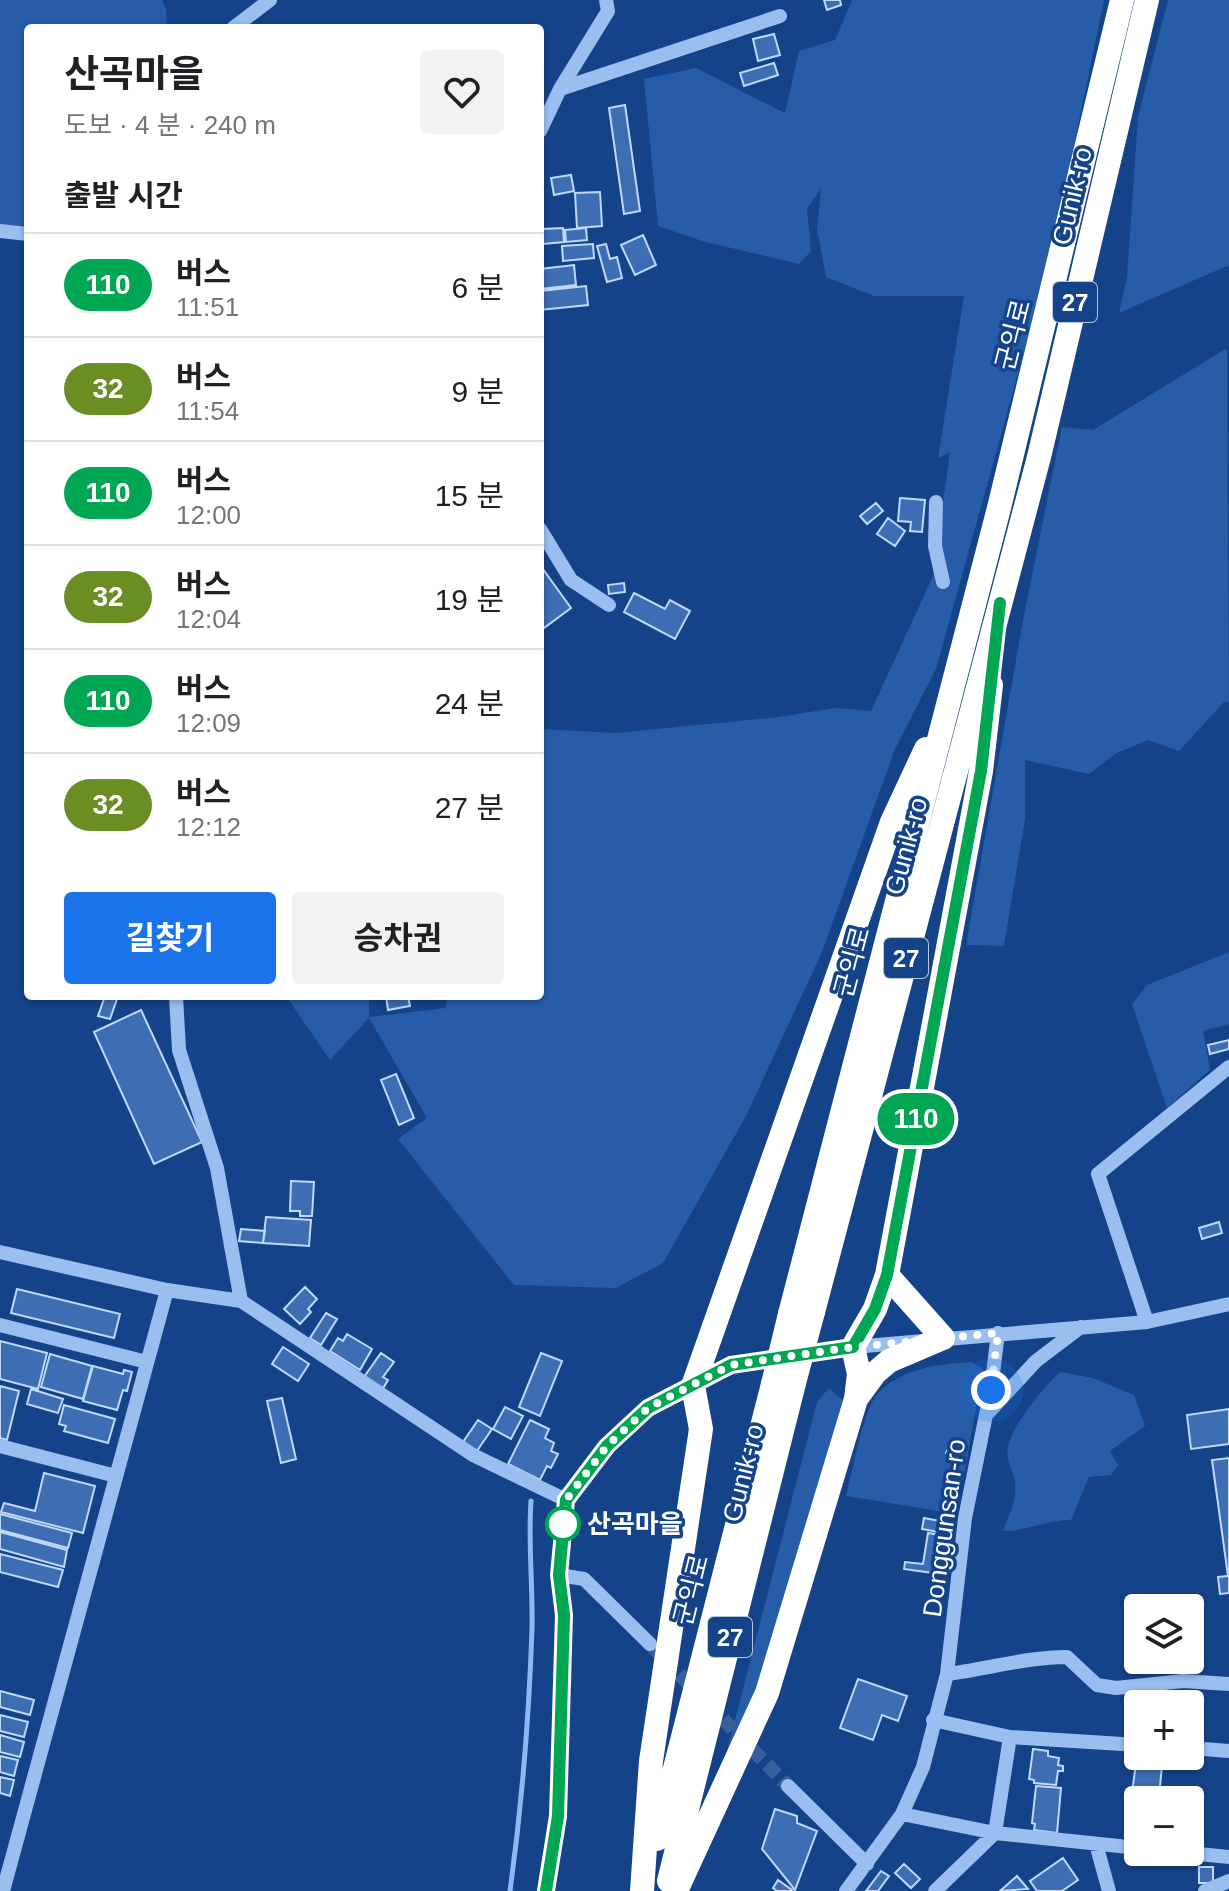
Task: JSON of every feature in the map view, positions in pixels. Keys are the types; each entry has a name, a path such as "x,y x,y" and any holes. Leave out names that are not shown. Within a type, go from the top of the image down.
{"highway":[{"name":"군익로","path":"802,1313 1122,0"},
{"name":"Gunik-ro","path":"666,1891 802,1313 1039,457 1147,0"},
{"path":"676,1891 767,1693 856,1399 859,1374 853,1347 875,1309 887,1275 981,771 1000,603"},
{"path":"642,1891 651,1761 701,1429 693,1386 892,822 952,692"},
{"path":"856,1399 875,1373 889,1361 943,1338 887,1275"},
{"name":"군익로","path":"642,1891 784,1384"}],"street":[{"path":"238,24 270,0"},
{"path":"544,123 608,4"},
{"path":"560,89 780,16"},
{"path":"0,231 24,234"},
{"path":"936,502 935,546 943,582"},
{"path":"544,536 571,580 609,605"},
{"path":"176,1000 179,1050 217,1168 241,1301"},
{"path":"1147,1322 1098,1174 1229,1067"},
{"path":"0,1252 167,1290 241,1301 473,1455 566,1500"},
{"path":"3,1891 167,1290"},
{"path":"546,1891 558,1816 564,1615 559,1575 566,1500 607,1446 648,1408 731,1365 853,1347 1147,1322 1229,1304"},
{"path":"0,1325 147,1362"},
{"path":"985,1417 1036,1361 1081,1327"},
{"name":"Donggunsan-ro","path":"846,1891 902,1814 923,1767 947,1674 965,1518 998,1333"},
{"path":"0,1446 116,1476"},
{"path":"559,1575 584,1579 650,1644"},
{"path":"947,1674 1044,1657 1067,1657 1097,1685 1116,1688 1183,1681 1229,1684"},
{"path":"933,1720 1010,1737 1124,1744"},
{"path":"935,1891 995,1833 1010,1737"},
{"path":"1204,1749 1229,1751"},
{"path":"788,1786 867,1864"},
{"path":"902,1814 995,1833 1124,1847"},
{"path":"1096,1844 1109,1891"},
{"path":"1204,1854 1229,1857"},
{"path":"1205,1891 1229,1881"}],"shaded area":[{"path":"0,0 162,0 167,24 24,24 24,226 0,225"},
{"path":"852,0 1104,0 1052,251 936,669 895,749 822,952 746,1116 663,1263 616,1288 514,1285 398,1139 427,1118 369,1018 330,1060 289,1000 369,1000 369,1017 445,1008 447,1000 544,1000 544,729 616,733 779,717 835,708 871,711 933,576 950,452 938,458 964,296 874,296 826,277 817,229 821,188 807,209 811,251 799,264 702,241 658,226 644,79 696,68 785,113 799,51 835,40"},
{"path":"1168,0 1229,0 1229,265 1119,313 1127,277 1138,117"},
{"path":"1227,348 1229,702 1224,702 1179,751 1148,740 1115,754 1089,774 1025,760 1025,819 1004,946 966,945 1023,620 1062,427 1093,430"},
{"path":"1229,952 1229,1024 1203,1031 1210,1070 1167,1108 1132,1004 1147,985"},
{"path":"972,1362 983,1369 957,1514 846,1496 863,1426 878,1393 910,1373 934,1366"},
{"path":"1060,1372 1093,1378 1134,1395 1145,1426 1110,1451 1118,1465 1111,1475 1089,1477 1071,1520 1003,1531 1015,1495 1008,1457 1010,1439 1030,1407"},
{"path":"829,1388 848,1405 808,1554 709,1821 817,1402"}],"building":[{"path":"824,0 840,0 841,5 827,10"},
{"path":"774,34 780,55 758,61 753,39"},
{"path":"774,63 778,75 744,86 740,73"},
{"path":"625,105 640,211 624,214 609,108"},
{"path":"571,175 574,191 554,195 551,178"},
{"path":"600,192 602,226 577,228 575,193"},
{"path":"563,228 564,242 544,244 544,229"},
{"path":"586,228 587,240 566,242 565,230"},
{"path":"643,235 656,265 635,275 621,245"},
{"path":"593,244 594,258 563,261 562,246"},
{"path":"606,244 610,259 617,257 622,278 607,282 597,246"},
{"path":"574,265 576,285 544,289 544,269"},
{"path":"586,286 588,305 544,310 544,291"},
{"path":"900,498 925,500 922,532 910,531 911,522 898,521"},
{"path":"876,503 883,511 867,524 860,516"},
{"path":"888,518 905,531 895,546 877,534"},
{"path":"544,571 571,608 544,628"},
{"path":"624,583 625,592 609,594 608,585"},
{"path":"634,593 665,609 670,600 690,611 675,639 624,612"},
{"path":"104,1000 117,1000 110,1019 98,1016"},
{"path":"387,1000 409,1000 410,1006 388,1010"},
{"path":"141,1010 202,1142 154,1164 94,1032"},
{"path":"1229,1040 1229,1049 1210,1054 1208,1045"},
{"path":"396,1074 414,1118 399,1125 381,1080"},
{"path":"291,1181 314,1182 312,1216 300,1216 300,1211 290,1211"},
{"path":"266,1217 311,1220 309,1246 263,1243"},
{"path":"1219,1222 1222,1233 1202,1239 1199,1228"},
{"path":"241,1229 265,1231 263,1243 239,1241"},
{"path":"305,1287 317,1299 300,1324 284,1309"},
{"path":"17,1289 120,1314 114,1338 11,1313"},
{"path":"326,1313 337,1319 321,1345 310,1338"},
{"path":"347,1334 372,1349 360,1370 330,1351 338,1338 343,1341"},
{"path":"0,1341 47,1353 38,1389 0,1379"},
{"path":"283,1347 309,1364 298,1381 272,1364"},
{"path":"381,1353 394,1362 383,1377 388,1380 382,1390 364,1377"},
{"path":"541,1353 562,1361 540,1416 519,1407"},
{"path":"50,1354 92,1366 83,1399 41,1387"},
{"path":"93,1366 123,1374 124,1370 132,1372 117,1410 83,1401"},
{"path":"0,1386 19,1391 7,1440 0,1438"},
{"path":"31,1389 63,1399 58,1413 27,1404"},
{"path":"282,1398 296,1459 281,1463 267,1401"},
{"path":"64,1405 115,1419 108,1443 64,1431 66,1426 59,1424"},
{"path":"505,1407 523,1416 511,1439 493,1429"},
{"path":"1229,1409 1229,1444 1191,1449 1187,1415"},
{"path":"478,1420 492,1429 477,1451 463,1442"},
{"path":"530,1420 549,1429 545,1438 554,1443 551,1451 558,1454 540,1480 508,1464"},
{"path":"953,1439 961,1443 955,1457 946,1453"},
{"path":"1229,1458 1229,1593 1220,1594 1218,1577 1228,1576 1212,1460"},
{"path":"44,1473 95,1486 83,1533 1,1512 4,1503 35,1511"},
{"path":"0,1514 72,1533 68,1548 0,1530"},
{"path":"924,1518 940,1521 938,1532 922,1529"},
{"path":"0,1532 67,1550 64,1567 0,1549"},
{"path":"928,1533 940,1535 943,1539 937,1547 933,1573 904,1569 905,1562 923,1564"},
{"path":"0,1554 63,1570 58,1587 0,1572"},
{"path":"858,1679 907,1696 898,1721 882,1715 873,1740 840,1728"},
{"path":"0,1691 34,1700 30,1715 0,1707"},
{"path":"0,1715 28,1722 24,1737 0,1731"},
{"path":"0,1735 24,1742 20,1757 0,1752"},
{"path":"1033,1749 1048,1751 1048,1756 1059,1758 1058,1765 1063,1766 1063,1771 1058,1771 1056,1785 1034,1783 1029,1779"},
{"path":"0,1756 18,1760 14,1776 0,1772"},
{"path":"1135,1770 1162,1770 1160,1786 1133,1786"},
{"path":"0,1777 14,1780 10,1796 0,1793"},
{"path":"1036,1786 1061,1788 1057,1833 1034,1830"},
{"path":"775,1809 797,1816 797,1823 817,1831 795,1890 762,1849"},
{"path":"1063,1858 1078,1880 1062,1891 1037,1891 1030,1881"},
{"path":"904,1864 920,1879 911,1888 895,1873"},
{"path":"1199,1867 1213,1867 1213,1883 1199,1883"},
{"path":"881,1871 889,1876 878,1891 866,1891"},
{"path":"1017,1876 1028,1889 1000,1891"},
{"path":"778,1880 792,1890 777,1891 773,1888"}],"waterway":[{"path":"510,1891 529,1695 531,1501"}],"tunnel":[{"path":"650,1644 788,1786"}],"bus line":[{"name":"110","path":"546,1891 558,1816 564,1615 559,1575 566,1500 607,1446 648,1408 731,1365 853,1347 875,1309 887,1275 981,771 1000,603"}],"place":[{"name":"산곡마을","path":"563,1524"}],"route":[{"path":"563,1524 566,1500 607,1446 648,1408 731,1365 853,1347 998,1333 991,1390"}]}
